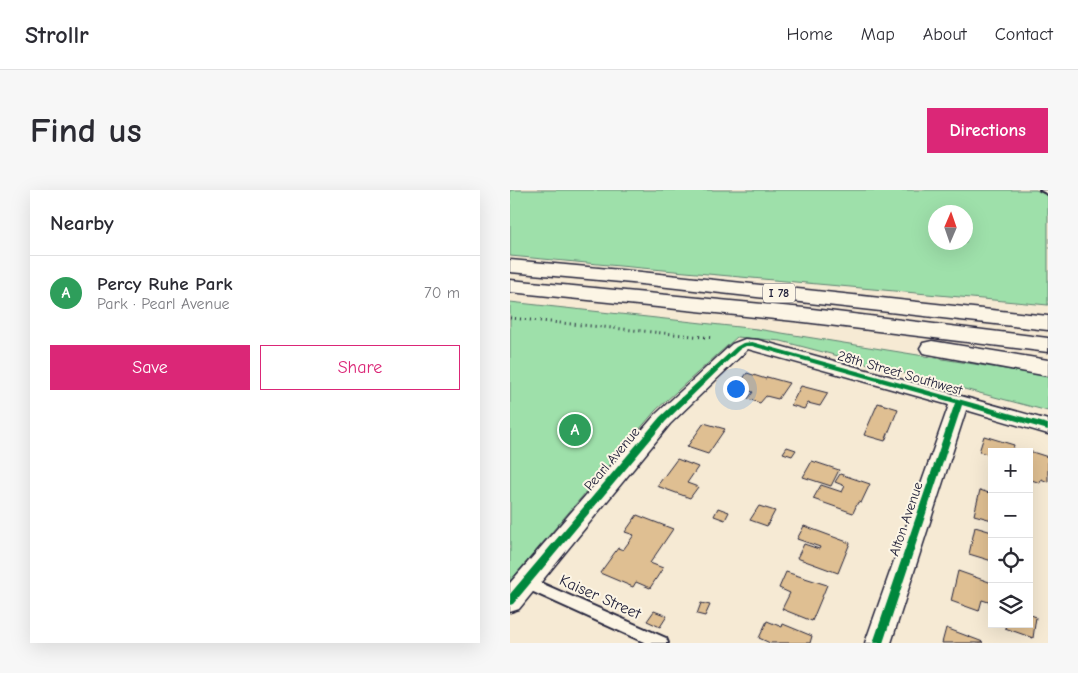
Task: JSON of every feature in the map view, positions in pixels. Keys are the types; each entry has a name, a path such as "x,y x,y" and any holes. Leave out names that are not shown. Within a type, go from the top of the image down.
{"highway":[{"name":"I 78","path":"510,266 632,277 1048,323"},
{"path":"632,277 754,282 1048,311"},
{"name":"I 78","path":"510,286 697,304 1048,345"},
{"path":"697,304 1048,368"}],"street":[{"name":"28th Street Southwest","path":"745,344 752,344 1048,426"},
{"name":"Pearl Avenue","path":"510,602 670,411 738,348 745,344"},
{"name":"Alton Avenue","path":"878,643 959,402"}],"lane":[{"path":"1043,190 1048,192"},
{"name":"Kaiser Street","path":"525,582 660,643"}],"path":[{"path":"510,318 714,338"}],"green space":[{"path":"510,190 1036,190 1048,196 1048,305 510,256"},
{"path":"510,302 757,329 1048,376 1048,411 781,341 737,337 656,410 510,581"}],"building":[{"path":"747,373 789,383 778,399 766,396 760,403 748,399 753,392 737,387"},
{"path":"801,386 828,393 820,406 808,403 804,409 791,405"},
{"path":"878,403 898,409 885,441 864,435"},
{"path":"704,423 725,429 708,454 687,447"},
{"path":"984,436 1014,445 1013,448 988,448 988,454 979,452"},
{"path":"787,447 796,450 792,456 783,453"},
{"path":"1033,452 1048,457 1048,482 1041,479 1040,483 1033,480"},
{"path":"677,459 698,467 687,483 698,487 690,498 657,486"},
{"path":"812,461 839,470 831,486 803,477"},
{"path":"840,474 870,484 861,503 858,502 853,513 813,499 821,485 842,492 845,486 835,482"},
{"path":"980,490 988,493 988,519 974,515"},
{"path":"759,506 775,511 767,526 750,520"},
{"path":"718,508 729,512 725,520 714,516"},
{"path":"637,515 673,529 650,563 663,568 650,588 636,582 633,587 600,573 618,548 623,550 634,535 625,532"},
{"path":"804,526 850,543 838,573 797,558 804,544 819,549 820,547 797,539"},
{"path":"975,527 988,531 988,560 969,554"},
{"path":"958,571 988,582 988,602 982,600 979,611 951,601"},
{"path":"786,572 827,585 812,621 782,609 790,593 779,588"},
{"path":"701,603 710,605 705,616 697,614"},
{"path":"654,611 667,616 660,627 647,621"},
{"path":"1033,616 1036,617 1033,638 1005,628 1033,628"},
{"path":"767,621 782,627 783,624 812,636 810,643 770,643 759,638"},
{"path":"946,628 983,642 942,643"}],"cycle path":[{"path":"510,601 663,419 738,348 745,344 752,344 1048,427"},
{"path":"878,643 959,402"}],"place":[{"name":"Percy Ruhe Park","path":"575,430"}]}
